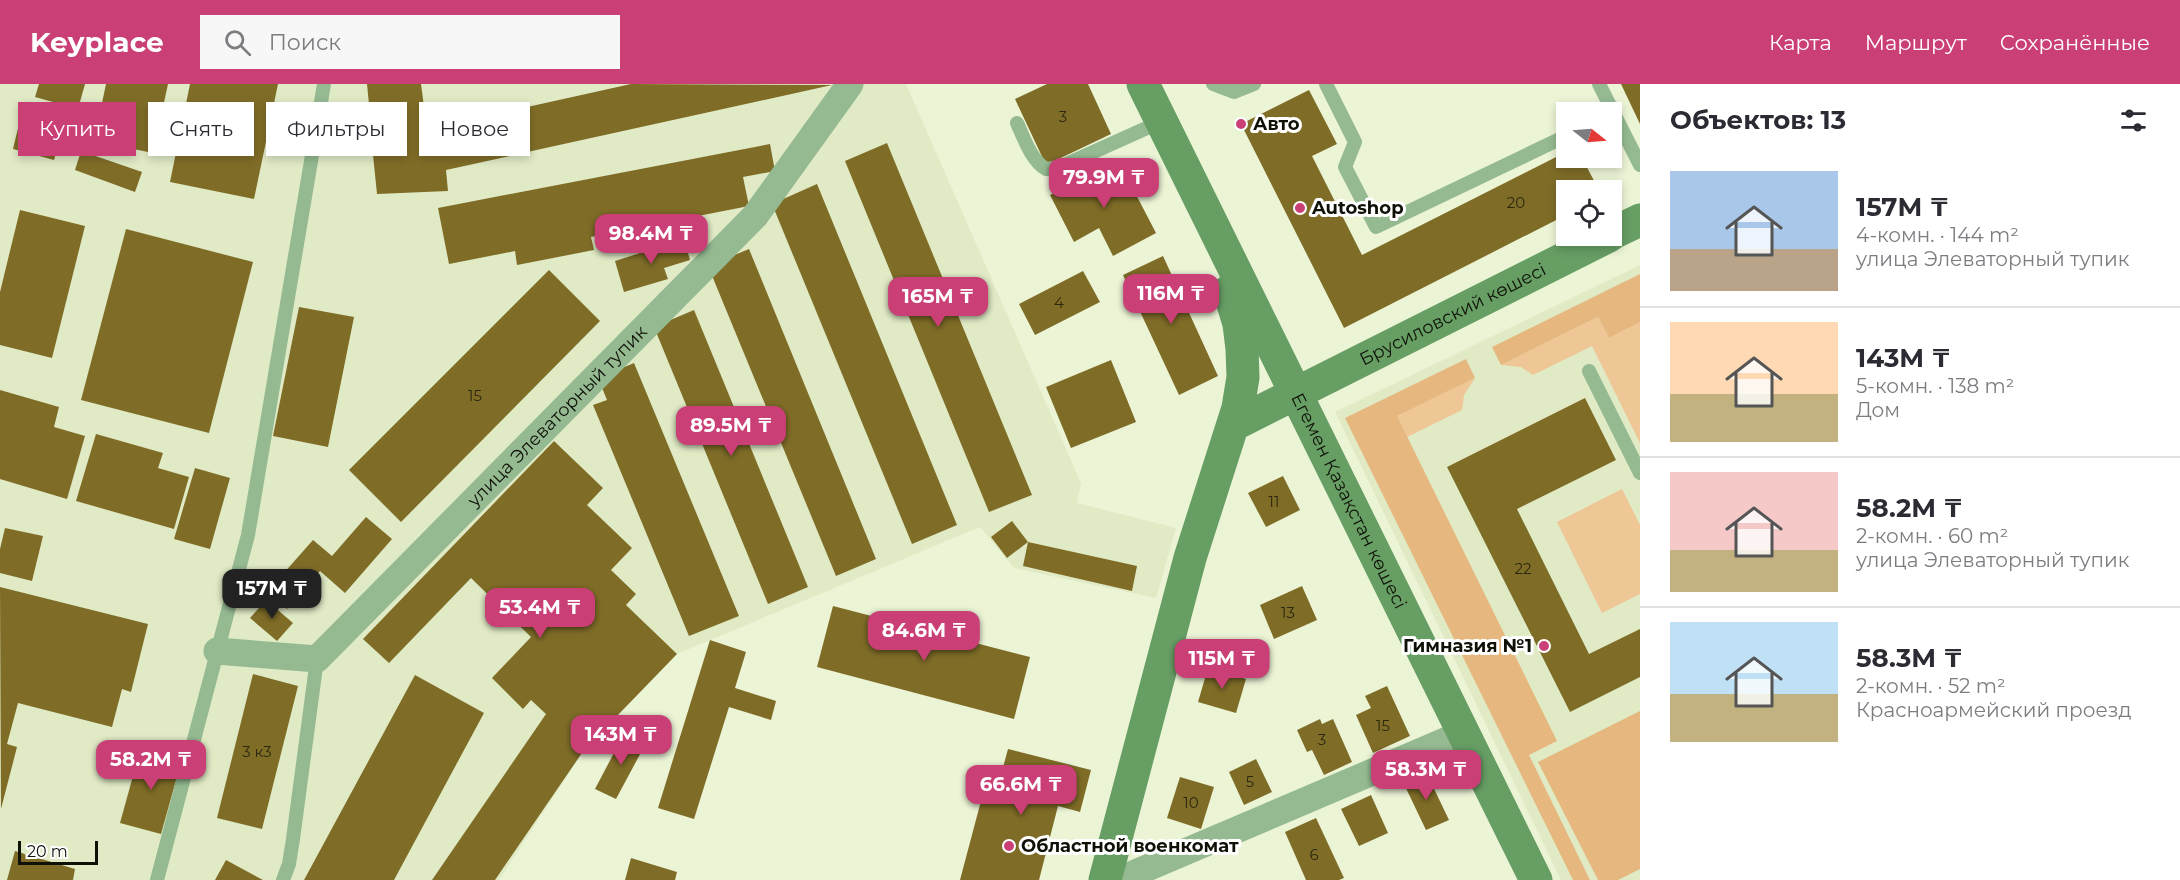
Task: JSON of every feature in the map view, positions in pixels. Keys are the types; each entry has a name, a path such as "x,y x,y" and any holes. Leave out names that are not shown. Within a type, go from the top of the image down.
{"main road":[{"name":"Егемен Қазақстан көшесі","path":"1128,84 1275,380 1285,390 1296,393 1536,880"},
{"path":"1143,84 1296,393"},
{"name":"Брусиловский көшесі","path":"1622,229 1640,220"},
{"name":"Брусиловский көшесі","path":"1237,423 1588,246"},
{"name":"Егемен Қазақстан көшесі","path":"1105,880 1190,558 1237,423 1243,377 1241,335 1231,294 1216,260"},
{"path":"1237,423 1264,417 1287,422 1304,430 1323,448"}],"street":[{"name":"улица Элеваторный тупик","path":"317,659 755,216 850,84"},
{"path":"217,651 317,659"},
{"path":"1119,880 1464,733"}],"lane":[{"path":"157,880 248,535 324,84"},
{"path":"1214,84 1234,92 1254,84"},
{"path":"1326,84 1355,142 1345,167 1376,227 1556,141"},
{"path":"1599,84 1640,165"},
{"path":"1017,123 1035,159 1046,169 1060,167 1149,127"},
{"path":"1589,370 1640,473"},
{"path":"283,880 294,839 317,659"}],"shaded area":[{"path":"0,84 906,84 1081,483 1077,503 1176,528 1156,598 1014,568 980,527 677,654 584,750 499,880 0,880"},
{"name":"Гимназия №1","path":"1640,265 1640,880 1561,880 1335,412"},
{"path":"1640,274 1640,322 1609,338 1598,317 1501,365 1492,347"},
{"path":"1598,317 1609,338 1640,322 1640,443 1592,346 1533,375 1521,367 1501,365"},
{"path":"1466,359 1475,378 1397,416 1557,741 1529,755 1590,880 1573,880 1345,418"},
{"path":"1475,378 1464,395 1462,410 1407,437 1397,416"},
{"path":"1622,489 1640,525 1640,594 1602,613 1557,522"},
{"path":"1640,711 1640,869 1618,880 1598,880 1538,762"}],"building":[{"path":"39,84 85,84 80,102 53,102 35,97"},
{"path":"106,84 168,84 164,102 148,102 148,152 136,150 136,102 102,102"},
{"path":"190,84 278,84 274,102 266,102 266,142 254,199 170,182 175,156 254,156 254,102 186,102"},
{"path":"367,84 421,84 423,102 419,102 419,156 510,156 446,170 448,191 377,194 373,156 407,156 407,102 369,102"},
{"path":"631,84 832,85 530,152 530,106"},
{"path":"1047,84 1088,84 1111,134 1046,165 1015,99"},
{"path":"1621,84 1640,84 1640,124"},
{"path":"1309,90 1337,144 1312,156 1362,255 1556,157 1556,168 1587,168 1594,180 1556,180 1556,220 1344,328 1241,124"},
{"path":"18,128 18,150 13,149"},
{"path":"887,143 1032,495 989,512 845,161"},
{"path":"770,144 775,171 743,177 749,206 591,237 594,250 517,265 515,251 449,264 438,208"},
{"path":"39,156 55,156 54,160"},
{"path":"79,156 96,156 142,172 135,192 75,170"},
{"path":"1118,160 1156,233 1113,256 1099,228 1074,242 1050,195"},
{"path":"817,184 957,525 912,544 772,204"},
{"path":"20,210 85,226 52,358 0,345 0,292"},
{"path":"126,229 253,262 209,433 81,400"},
{"path":"684,239 690,260 664,268 668,279 624,292 615,261"},
{"path":"749,249 876,559 836,576 708,266"},
{"path":"1163,256 1218,376 1179,395 1123,275"},
{"path":"549,270 600,321 401,522 349,470"},
{"path":"1083,271 1100,302 1035,335 1019,304"},
{"path":"299,307 354,317 328,447 273,436"},
{"path":"694,310 808,587 768,604 654,327"},
{"path":"1111,360 1136,422 1071,448 1046,387"},
{"path":"634,363 739,616 689,636 593,405 607,400 598,378"},
{"path":"0,390 59,407 54,427 85,436 67,499 0,479"},
{"path":"1585,398 1616,460 1517,509 1589,654 1640,629 1640,677 1570,712 1447,467"},
{"path":"96,434 163,453 158,468 189,477 174,529 76,501"},
{"path":"554,441 603,488 587,505 632,548 611,570 636,594 626,605 677,654 584,750 495,880 432,880 546,714 531,700 523,709 492,678 531,637 471,578 389,663 363,639"},
{"path":"195,468 230,478 210,549 174,539"},
{"path":"1283,476 1300,510 1266,527 1248,493"},
{"path":"366,517 392,539 345,593 320,571 287,609 267,592 313,540 332,556"},
{"path":"1012,521 1028,542 1007,558 991,537"},
{"path":"5,528 43,536 32,581 0,573 0,549"},
{"path":"1028,542 1137,566 1132,591 1023,566"},
{"path":"1302,586 1317,620 1274,639 1260,605"},
{"path":"0,587 148,624 131,692 122,689 112,727 18,703 7,744 17,747 1,809"},
{"path":"266,600 293,623 277,641 250,618"},
{"path":"833,606 1030,657 1014,719 817,667"},
{"path":"710,640 746,652 735,688 776,701 771,720 729,707 694,819 658,808"},
{"path":"1208,668 1246,679 1236,713 1198,702"},
{"path":"253,674 298,686 262,829 217,818"},
{"path":"415,675 484,713 394,880 304,880"},
{"path":"1387,686 1410,736 1373,753 1356,715 1371,708 1365,696"},
{"path":"1320,719 1322,724 1333,719 1352,762 1324,775 1312,750 1307,752 1297,730"},
{"path":"625,732 646,743 616,799 595,789"},
{"path":"141,747 182,759 161,834 120,823"},
{"name":"Областной военкомат","path":"1008,749 1091,770 1080,812 1058,806 1039,880 960,880 990,767 1002,771"},
{"path":"1256,759 1272,792 1244,805 1229,772"},
{"path":"1426,772 1449,820 1426,830 1403,782"},
{"path":"1180,777 1214,787 1201,829 1167,818"},
{"path":"1371,795 1388,833 1359,846 1341,809"},
{"path":"1316,818 1344,878 1306,880 1285,832"},
{"path":"15,851 75,869 73,880 7,880"},
{"path":"631,858 677,872 675,880 625,880"},
{"path":"226,860 263,880 215,880"}],"place":[{"name":"Авто","path":"1241,124"},
{"name":"Autoshop","path":"1300,208"},
{"name":"Гимназия №1","path":"1544,646"},
{"name":"Областной военкомат","path":"1009,846"}]}
